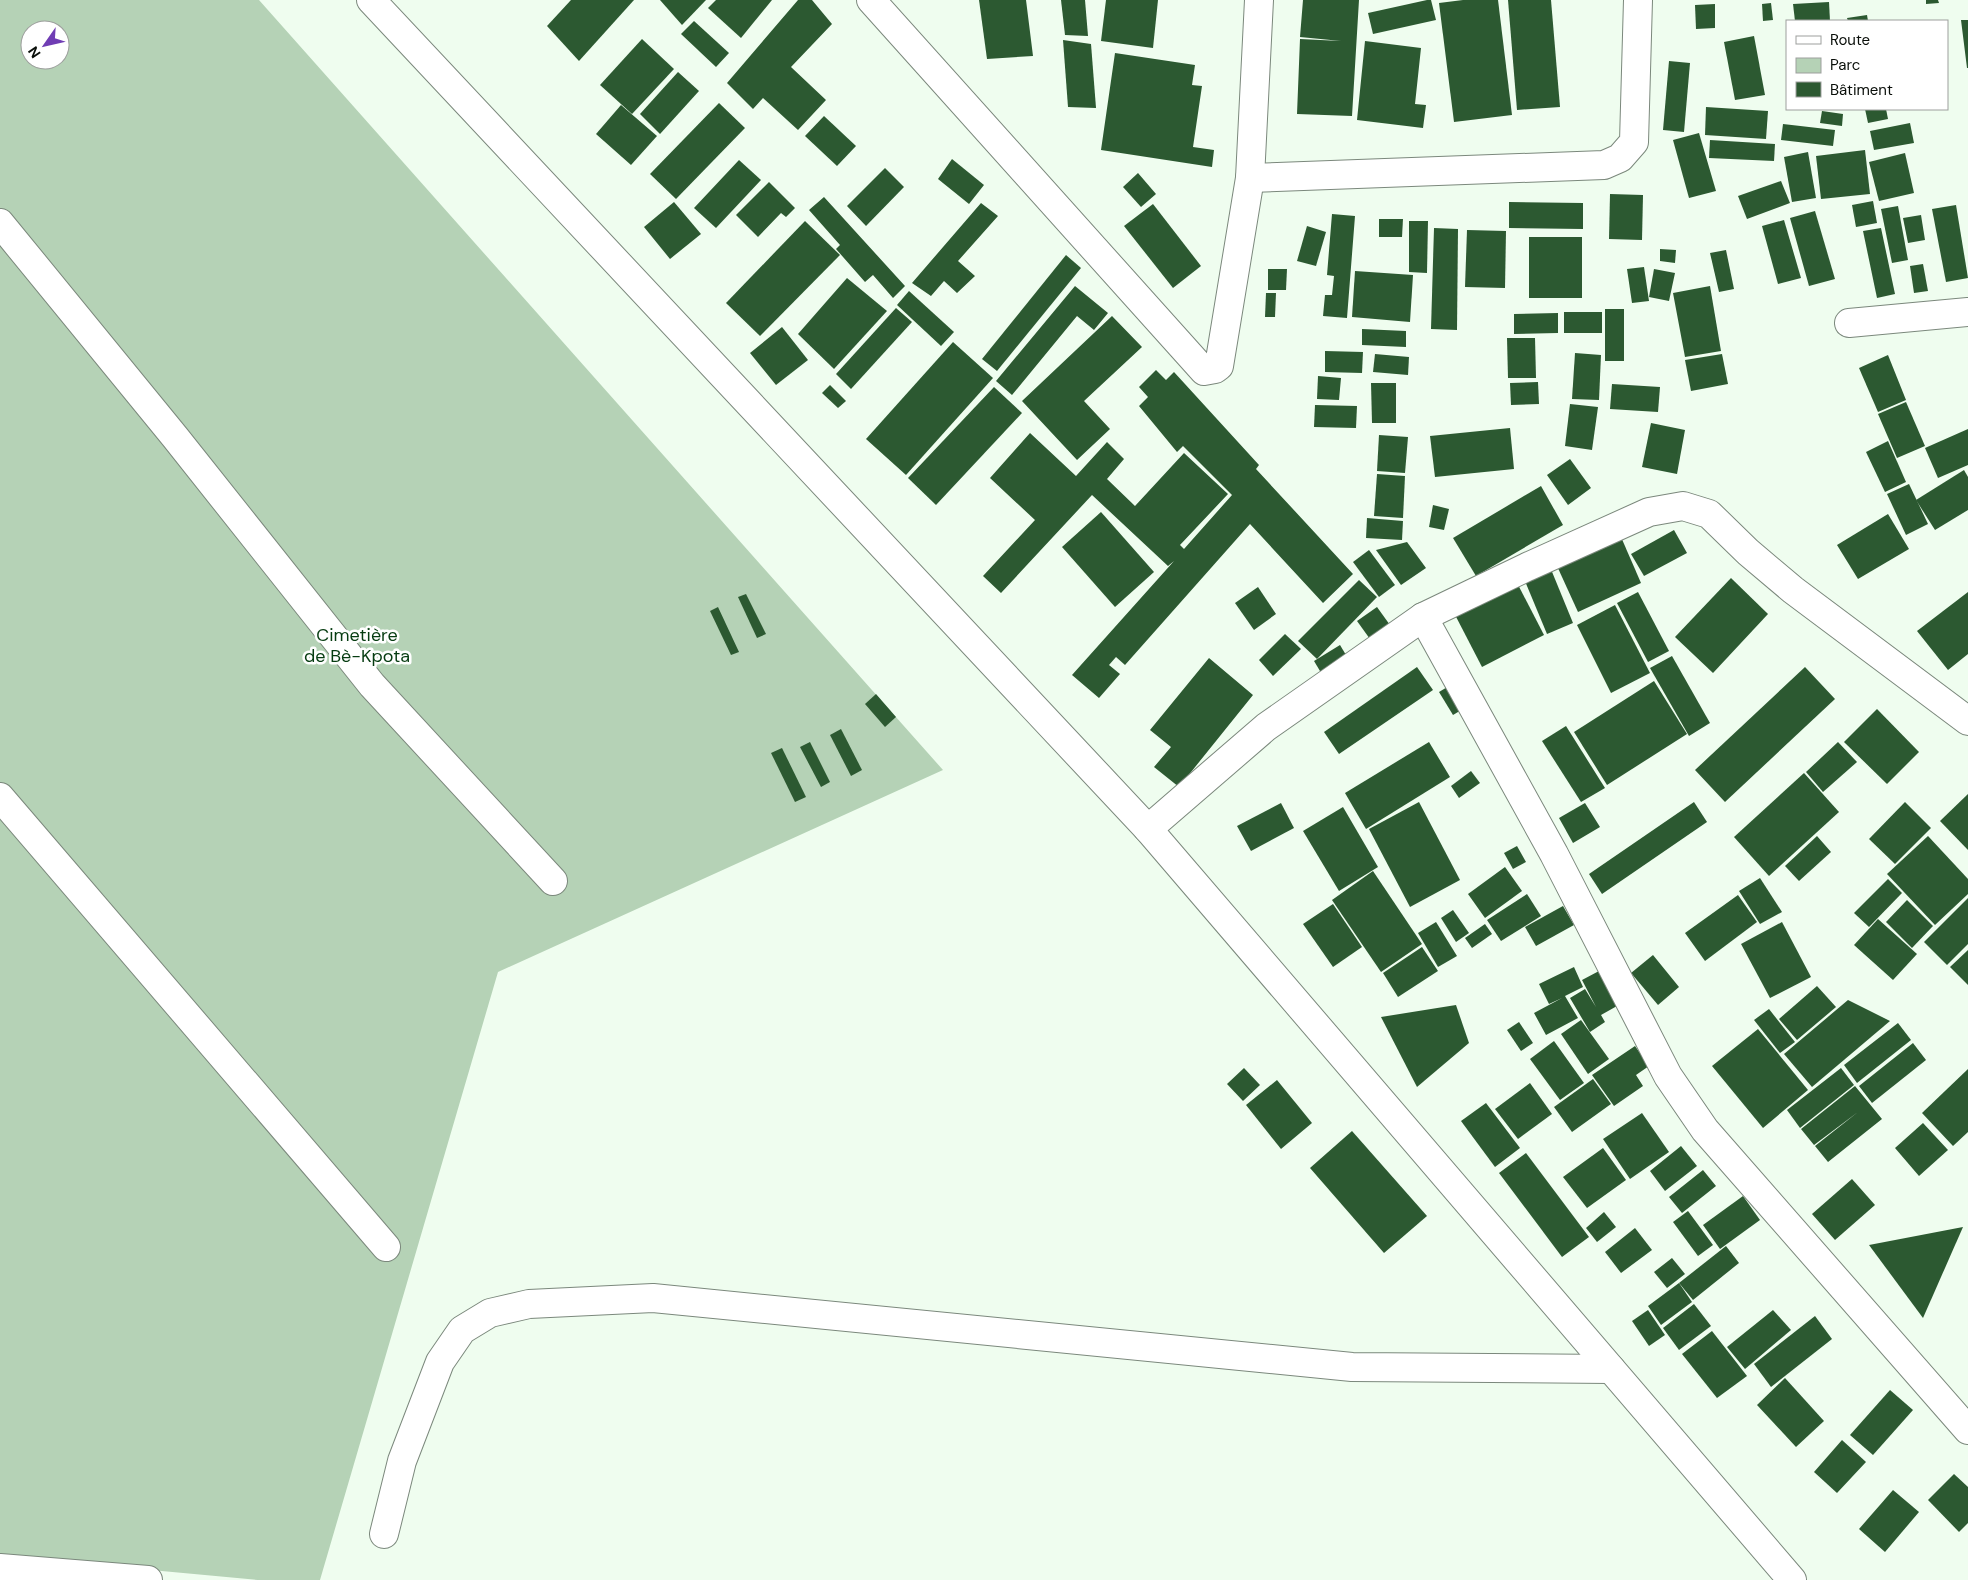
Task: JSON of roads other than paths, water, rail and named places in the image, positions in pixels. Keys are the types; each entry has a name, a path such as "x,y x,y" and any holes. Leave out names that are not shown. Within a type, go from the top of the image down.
{"street":[{"path":"371,0 1148,829 1792,1580"},
{"path":"871,0 1204,370 1215,369 1220,366 1250,178 1259,0"},
{"path":"1250,178 1604,165 1612,162 1620,158 1634,142 1638,0"},
{"path":"0,223 175,437 372,685 553,881"},
{"path":"1849,323 1968,312"},
{"path":"1148,829 1266,727 1423,617 1527,567 1649,512 1683,506 1709,514 1748,552 1793,590 1968,721"},
{"path":"1423,617 1554,854 1668,1076 1705,1130 1968,1430"},
{"path":"0,797 386,1247"},
{"path":"384,1534 402,1461 440,1362 462,1330 490,1313 529,1304 653,1298 1352,1367 1611,1369"},
{"path":"0,1568 148,1580"}],"park label":[{"name":"Cimetière de Bè-Kpota","path":"357,645"}]}
